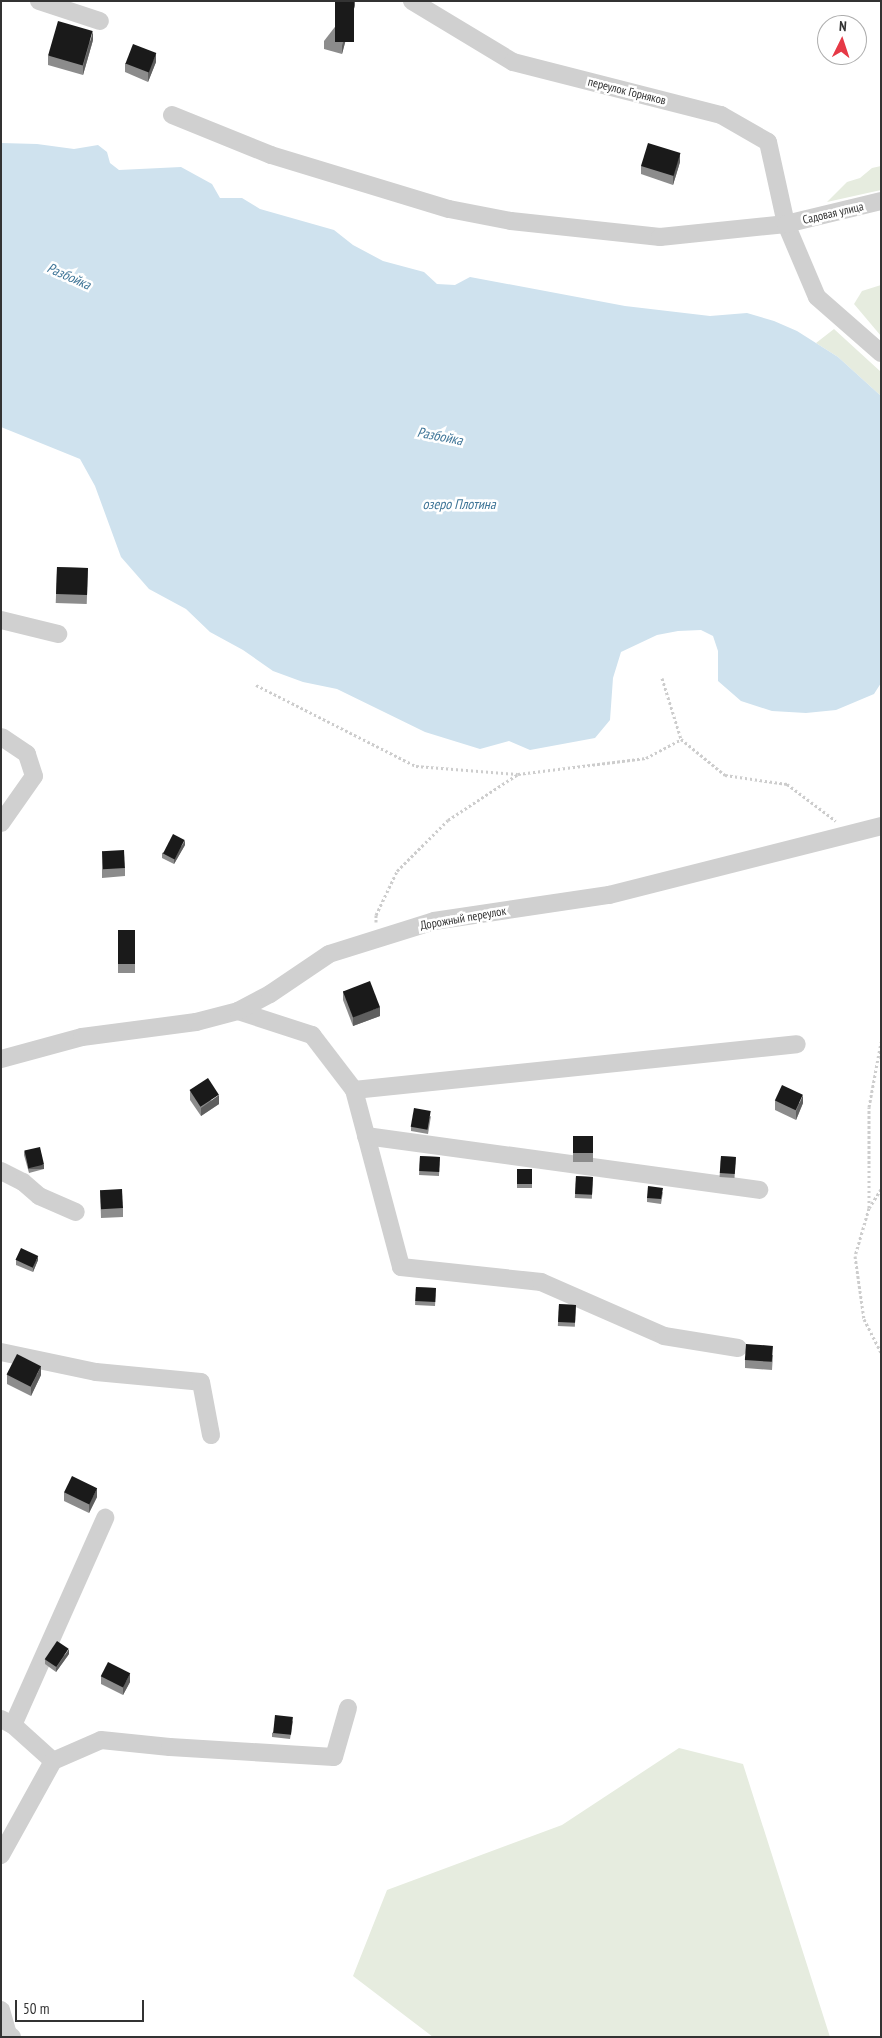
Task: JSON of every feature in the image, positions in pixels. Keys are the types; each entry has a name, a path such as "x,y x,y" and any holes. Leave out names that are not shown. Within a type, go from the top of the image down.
{"street":[{"path":"39,1 100,21"},
{"name":"переулок Горняков","path":"412,1 513,62 721,115 768,142 786,224 817,297 881,353"},
{"name":"Садовая улица","path":"172,115 271,155 449,209 511,222 660,236 786,224 881,202"},
{"path":"1,620 58,634"},
{"path":"1,823 34,776 27,754 2,737"},
{"name":"Дорожный переулок","path":"1,1059 82,1037 196,1022 238,1011 270,994 328,954 434,921 609,896 881,826"},
{"path":"238,1011 312,1034 354,1090 401,1267 541,1282 664,1336 738,1348"},
{"path":"354,1090 797,1044"},
{"path":"366,1136 759,1190"},
{"path":"1,1171 23,1182 39,1196 76,1212"},
{"path":"1,1352 96,1372 202,1382 211,1435"},
{"path":"53,1761 7,1722 105,1518"},
{"path":"1,1855 53,1761 102,1740 170,1747 334,1757 348,1708"},
{"path":"1,2010 8,2034 12,2037"}],"path":[{"path":"662,678 681,739 724,775 787,784 853,833"},
{"path":"256,684 416,766 518,774 646,758 681,739"},
{"path":"377,939 376,915 397,871 448,820 518,774"},
{"path":"869,1208 869,1107 881,1042"},
{"path":"881,1189 869,1208 855,1256 864,1319 881,1352"}],"shaded area":[{"path":"881,166 881,190 827,202 847,182 860,178 872,168"},
{"path":"881,285 881,336 854,304 862,291"},
{"path":"834,329 881,372 881,396 838,357 816,343"},
{"path":"679,1748 743,1764 830,2037 433,2037 353,1976 387,1890 562,1825"}],"water":[{"name":"озеро Плотина","path":"1,143 37,144 74,149 98,145 107,152 110,163 119,170 181,167 212,184 220,198 242,198 260,209 334,230 353,245 383,261 424,272 437,284 455,285 470,277 625,306 710,316 747,313 774,321 797,331 838,357 881,396 881,683 874,694 836,710 806,713 772,711 741,701 718,681 718,651 713,636 701,630 678,631 657,635 621,652 613,678 610,720 595,738 530,750 509,741 480,749 425,732 337,689 303,682 273,671 243,650 210,632 186,609 149,589 121,557 95,486 80,459 1,427"}],"building":[{"path":"335,1 354,1 354,42 335,42"},
{"path":"58,21 93,31 83,66 48,56"},
{"path":"133,44 156,53 149,73 125,64"},
{"path":"648,143 681,153 673,176 641,166"},
{"path":"57,567 88,568 87,595 56,594"},
{"path":"173,834 185,840 175,860 163,854"},
{"path":"124,850 125,868 103,869 102,851"},
{"path":"118,930 135,930 135,964 118,964"},
{"path":"370,981 380,1007 353,1018 343,991"},
{"path":"208,1078 219,1095 200,1107 190,1090"},
{"path":"782,1085 803,1095 796,1110 775,1100"},
{"path":"414,1108 431,1111 427,1130 411,1127"},
{"path":"573,1136 593,1136 593,1153 573,1153"},
{"path":"40,1147 44,1165 28,1168 24,1151"},
{"path":"420,1156 440,1157 439,1172 419,1171"},
{"path":"721,1156 736,1157 735,1174 720,1173"},
{"path":"517,1169 532,1169 532,1184 517,1184"},
{"path":"576,1176 593,1177 592,1195 575,1194"},
{"path":"648,1186 663,1188 661,1199 647,1198"},
{"path":"122,1189 123,1208 101,1209 100,1190"},
{"path":"21,1248 38,1256 33,1268 16,1260"},
{"path":"416,1287 436,1288 435,1302 415,1301"},
{"path":"559,1304 576,1305 575,1323 558,1322"},
{"path":"746,1344 773,1346 772,1362 745,1360"},
{"path":"17,1354 41,1366 31,1387 7,1374"},
{"path":"72,1476 97,1488 89,1504 64,1492"},
{"path":"57,1641 69,1649 56,1667 45,1659"},
{"path":"108,1662 130,1673 123,1688 101,1676"},
{"path":"275,1715 293,1717 291,1735 273,1733"}],"water label":[{"name":"Разбойка","path":"69,276"},
{"name":"Разбойка","path":"440,436"}]}
